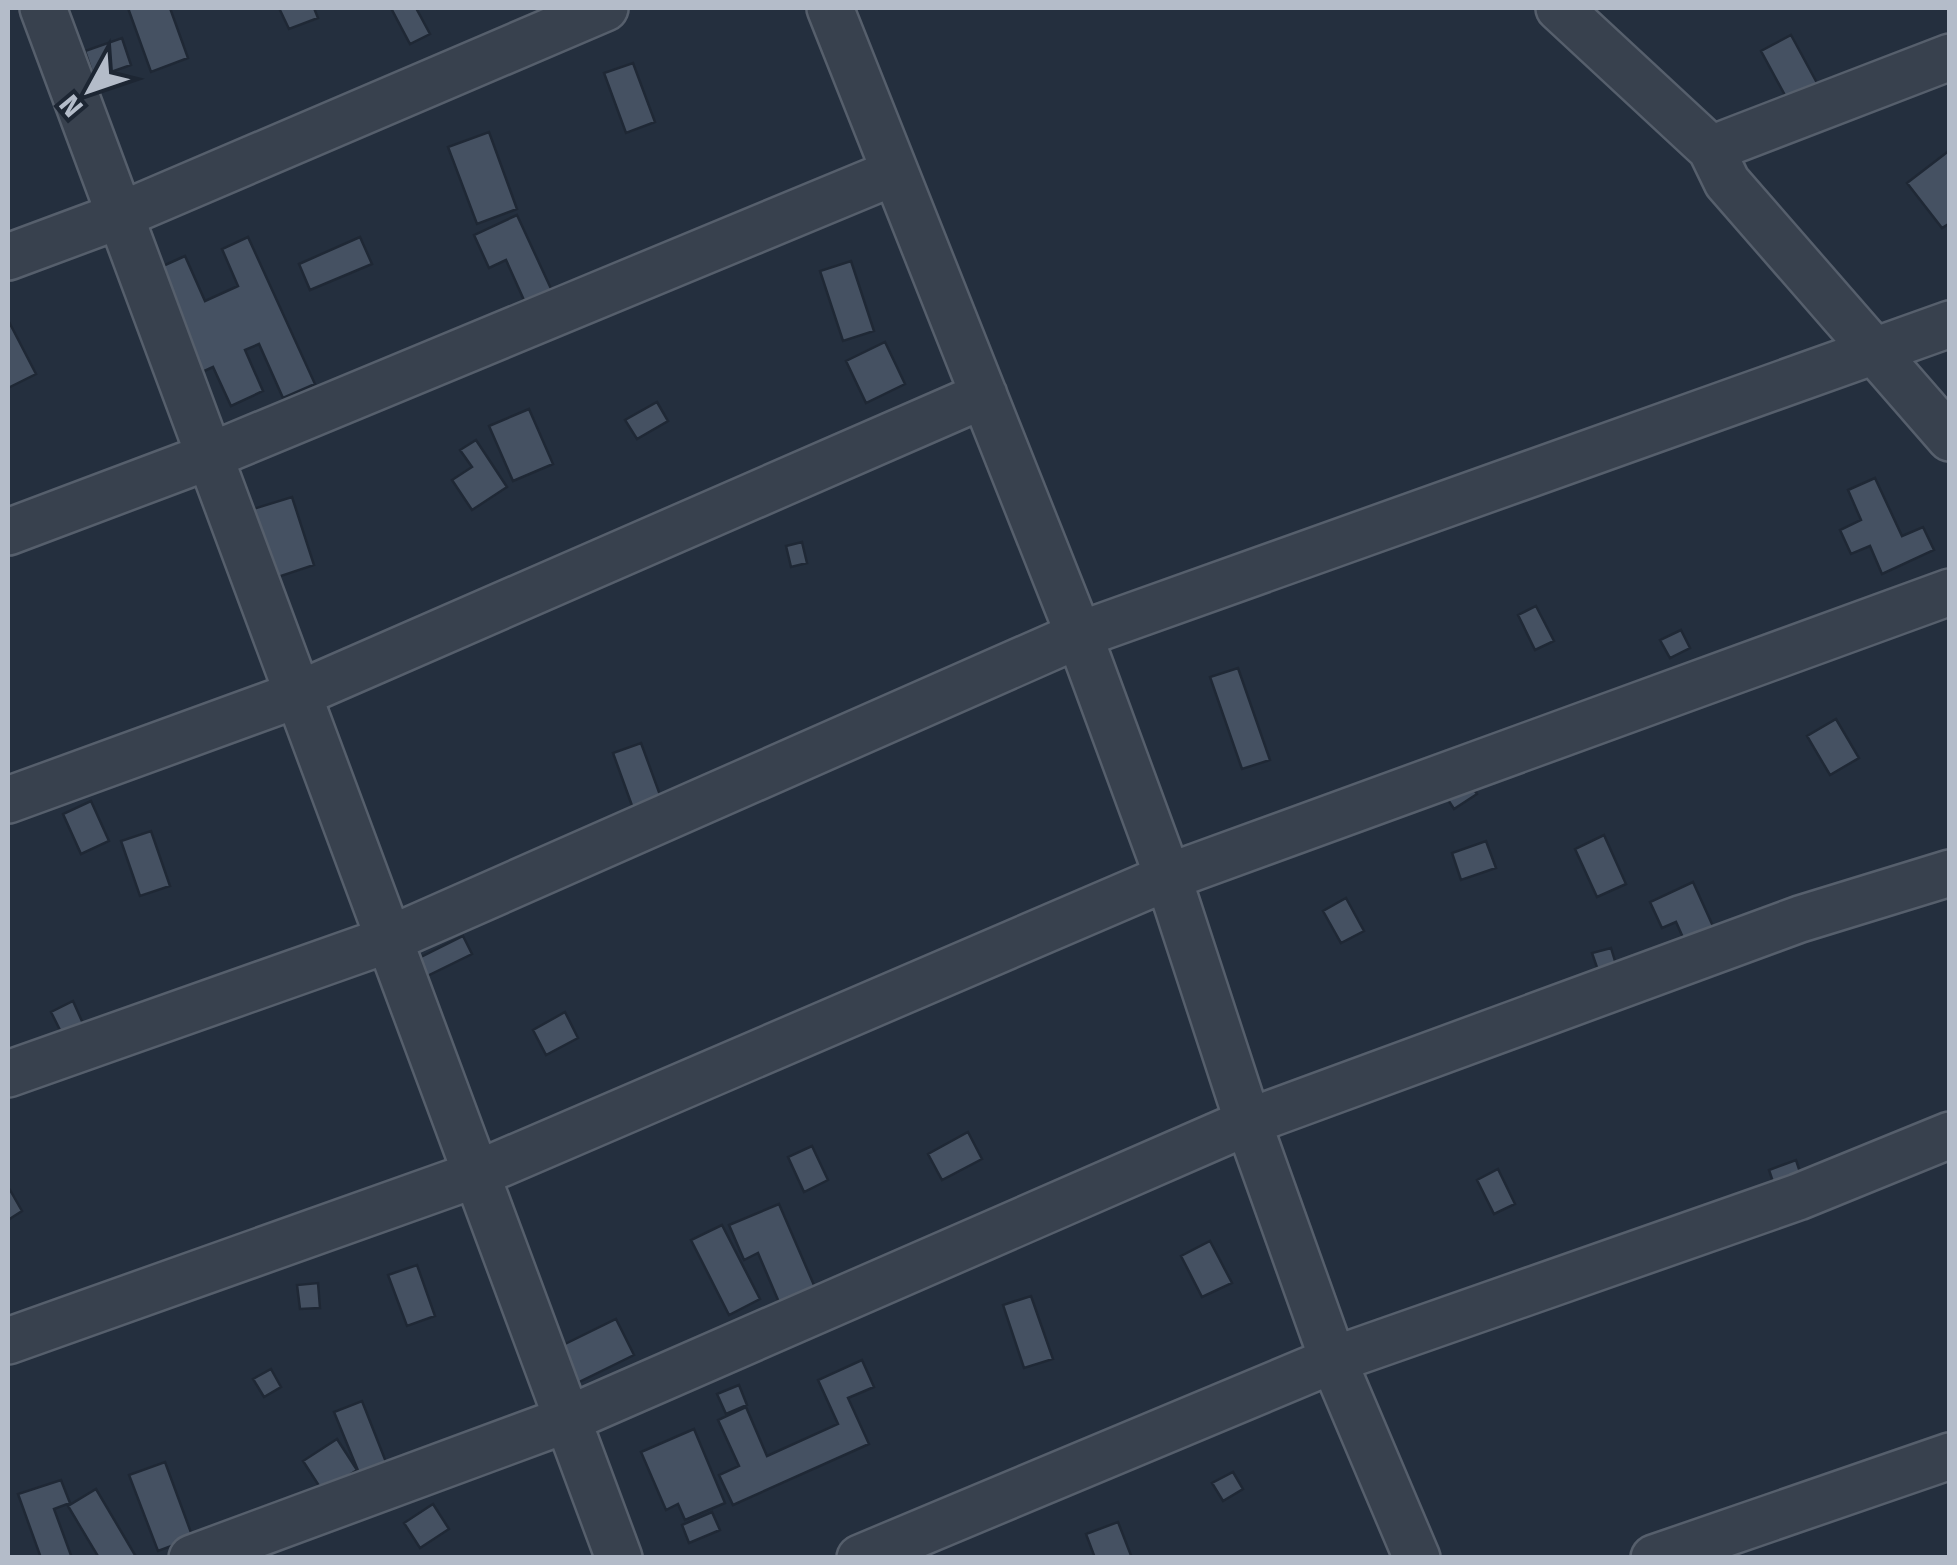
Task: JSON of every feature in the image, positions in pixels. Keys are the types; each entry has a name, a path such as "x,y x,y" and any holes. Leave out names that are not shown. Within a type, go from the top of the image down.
{"street":[{"path":"43,8 619,1558"},
{"path":"8,257 121,214 605,8"},
{"path":"830,8 1079,635 1168,877 1248,1122 1333,1360 1417,1558"},
{"path":"1560,8 1711,149 1727,182 1950,438"},
{"path":"1711,149 1950,57"},
{"path":"8,532 210,456 895,172"},
{"path":"8,1074 390,939 1079,635 1950,324"},
{"path":"8,800 299,694 984,395"},
{"path":"8,1341 477,1174 1168,877 1950,592"},
{"path":"192,1558 568,1419 1248,1122 1800,919 1950,873"},
{"path":"860,1558 1333,1360 1798,1197 1950,1135"},
{"path":"1654,1558 1950,1456"}],"building":[{"path":"128,8 170,8 188,58 151,72"},
{"path":"279,8 314,8 318,18 289,29"},
{"path":"391,8 416,8 430,34 410,44"},
{"path":"1791,35 1836,118 1806,134 1761,51"},
{"path":"122,38 131,65 94,78 85,51"},
{"path":"633,63 655,122 626,133 604,73"},
{"path":"489,132 517,209 477,224 448,147"},
{"path":"1950,150 1950,223 1942,228 1907,183"},
{"path":"517,215 559,306 532,318 506,260 489,268 474,235"},
{"path":"248,237 315,384 283,398 259,344 245,350 263,391 231,406 213,367 200,373 154,270 185,256 205,301 238,286 222,249"},
{"path":"360,237 372,264 310,290 299,264"},
{"path":"851,261 874,331 843,341 820,271"},
{"path":"8,320 36,374 8,388"},
{"path":"885,342 905,384 866,403 846,361"},
{"path":"657,402 668,421 637,439 625,420"},
{"path":"529,409 553,464 513,481 489,426"},
{"path":"476,440 507,487 472,510 452,480 472,467 460,450"},
{"path":"1875,478 1902,536 1923,527 1934,550 1882,574 1870,546 1851,554 1840,530 1861,520 1848,490"},
{"path":"292,497 314,565 275,578 253,509"},
{"path":"802,542 807,563 791,567 786,546"},
{"path":"1536,606 1554,641 1535,650 1518,615"},
{"path":"1681,630 1690,648 1670,658 1660,640"},
{"path":"1238,668 1270,760 1242,769 1210,677"},
{"path":"1836,719 1859,758 1830,775 1807,736"},
{"path":"641,743 667,814 639,825 613,753"},
{"path":"1457,764 1477,794 1454,809 1434,778"},
{"path":"91,801 109,841 81,854 63,814"},
{"path":"151,831 170,886 140,896 121,841"},
{"path":"1604,835 1626,884 1597,897 1575,849"},
{"path":"1486,841 1496,868 1461,880 1452,853"},
{"path":"1693,882 1731,966 1702,980 1676,922 1662,928 1650,902"},
{"path":"1346,898 1364,931 1341,943 1323,911"},
{"path":"463,936 472,954 421,979 413,961"},
{"path":"1611,948 1619,974 1601,979 1592,953"},
{"path":"73,1001 85,1028 64,1038 51,1012"},
{"path":"565,1012 578,1038 546,1055 533,1030"},
{"path":"968,1132 982,1159 942,1180 928,1154"},
{"path":"812,1146 828,1180 804,1192 788,1157"},
{"path":"1796,1160 1802,1178 1775,1188 1769,1170"},
{"path":"1498,1169 1515,1204 1494,1214 1477,1180"},
{"path":"8,1191 22,1211 8,1220"},
{"path":"779,1204 823,1306 787,1321 758,1253 744,1260 729,1225"},
{"path":"722,1225 760,1299 729,1315 691,1240"},
{"path":"1210,1241 1232,1283 1202,1297 1181,1256"},
{"path":"417,1265 435,1316 407,1326 388,1275"},
{"path":"318,1283 320,1308 300,1309 297,1285"},
{"path":"1031,1296 1053,1359 1024,1368 1003,1305"},
{"path":"616,1319 634,1355 577,1383 559,1347"},
{"path":"862,1360 874,1387 848,1398 869,1444 733,1505 719,1475 739,1466 718,1420 746,1407 767,1456 838,1424 818,1380"},
{"path":"271,1369 281,1387 264,1397 253,1379"},
{"path":"739,1385 747,1405 726,1414 717,1394"},
{"path":"362,1401 386,1462 359,1473 334,1412"},
{"path":"694,1429 725,1503 685,1520 678,1504 666,1510 641,1452"},
{"path":"337,1439 357,1470 323,1492 303,1461"},
{"path":"165,1462 193,1538 158,1551 129,1475"},
{"path":"1233,1472 1243,1489 1223,1501 1212,1483"},
{"path":"61,1480 70,1503 54,1509 72,1558 41,1558 18,1494"},
{"path":"96,1489 135,1555 131,1558 99,1558 68,1506"},
{"path":"433,1504 449,1529 420,1548 404,1523"},
{"path":"712,1512 720,1530 689,1543 682,1525"},
{"path":"1118,1522 1132,1558 1095,1558 1086,1534"}]}
